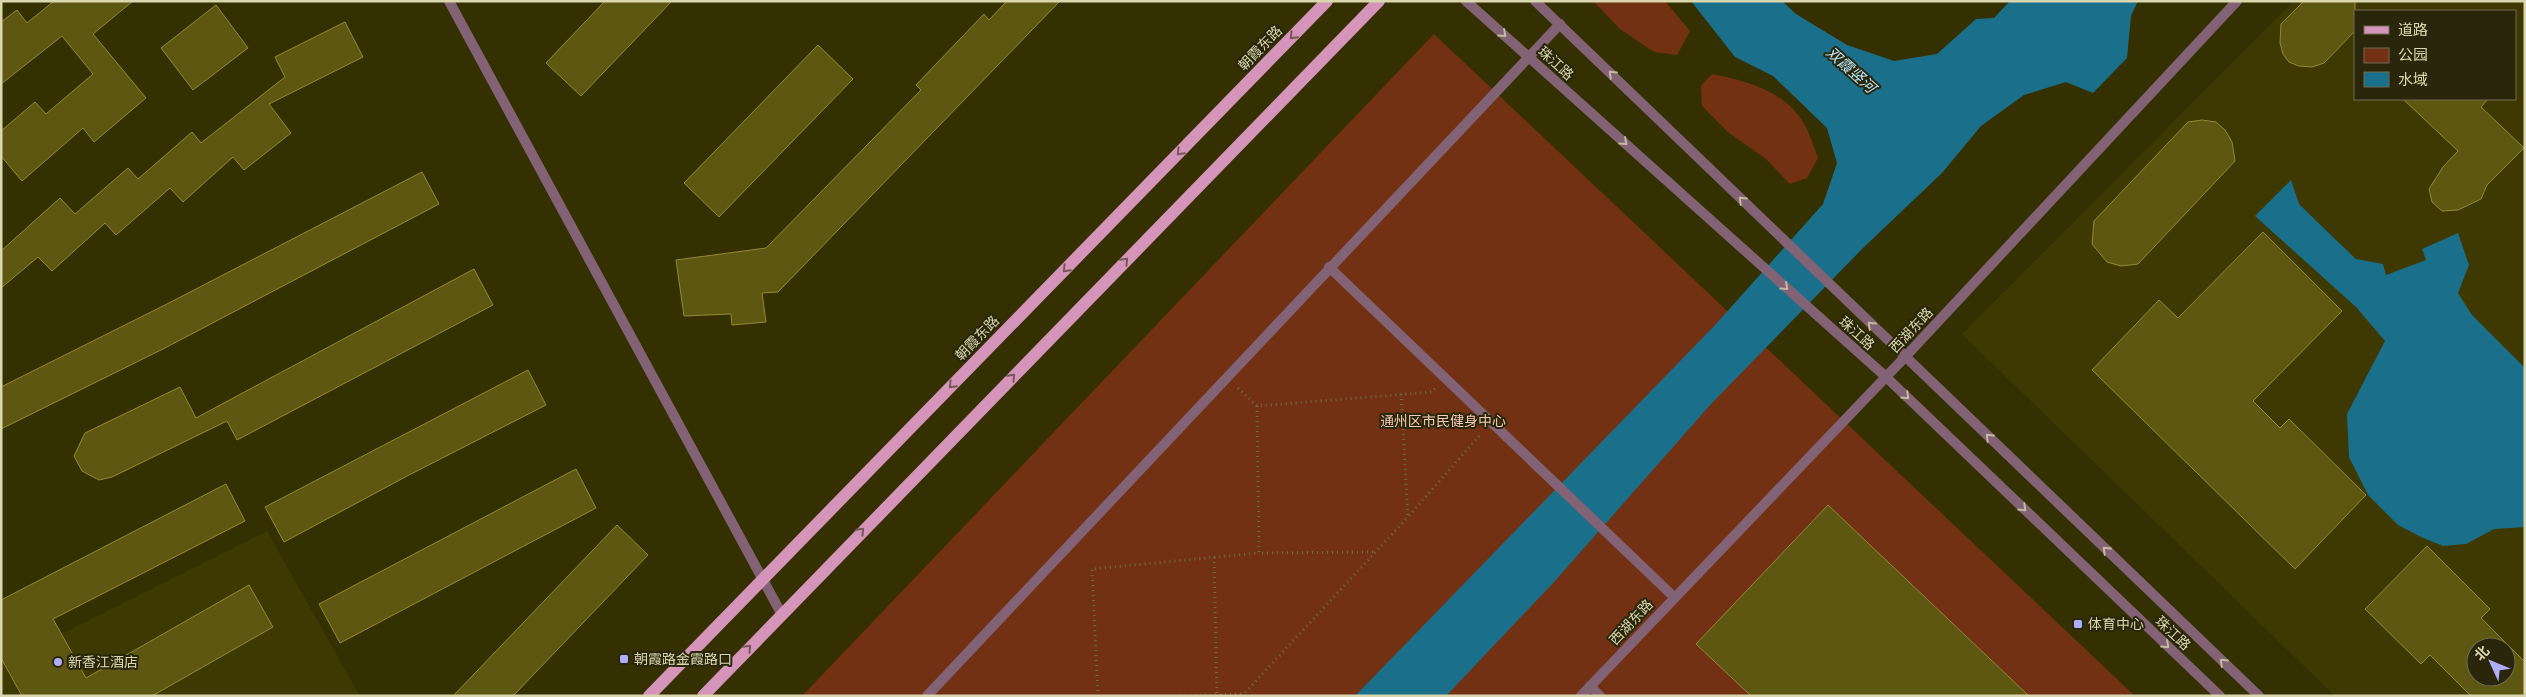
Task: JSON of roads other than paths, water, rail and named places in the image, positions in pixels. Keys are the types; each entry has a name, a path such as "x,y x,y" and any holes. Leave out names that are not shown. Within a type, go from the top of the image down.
{"main road":[{"name":"朝霞东路","path":"649,696 1327,1"},
{"path":"703,696 1379,1"}],"street":[{"path":"449,1 782,613"},
{"name":"珠江路","path":"1466,1 1885,376 2220,696"},
{"name":"珠江路","path":"1535,1 1837,293 2259,696"},
{"name":"西湖东路","path":"1581,696 1905,357 2237,1"},
{"path":"927,696 1228,379 1329,267 1560,24"},
{"path":"1329,267 1674,597"},
{"path":"1590,686 1600,696"}],"water":[{"name":"双霞竖河","path":"1691,1 1782,1 1796,14 1847,45 1894,61 1937,54 1976,19 1994,18 2010,1 2138,1 2131,16 2127,58 2093,93 2066,82 2024,95 1981,126 1942,173 1863,248 1711,404 1554,582 1446,696 1355,696 1716,324 1823,204 1837,163 1827,128 1773,76 1735,57"},
{"path":"2291,180 2299,204 2356,259 2383,264 2386,275 2426,260 2422,249 2458,233 2469,265 2458,293 2472,315 2525,368 2525,527 2494,529 2466,544 2443,546 2398,525 2368,495 2349,457 2347,414 2385,341 2356,307 2255,216"}],"place":[{"name":"体育中心","path":"2078,624"},
{"name":"朝霞路金霞路口","path":"624,659"},
{"name":"新香江酒店","path":"58,662"}],"park label":[{"name":"通州区市民健身中心","path":"1443,421"}]}
